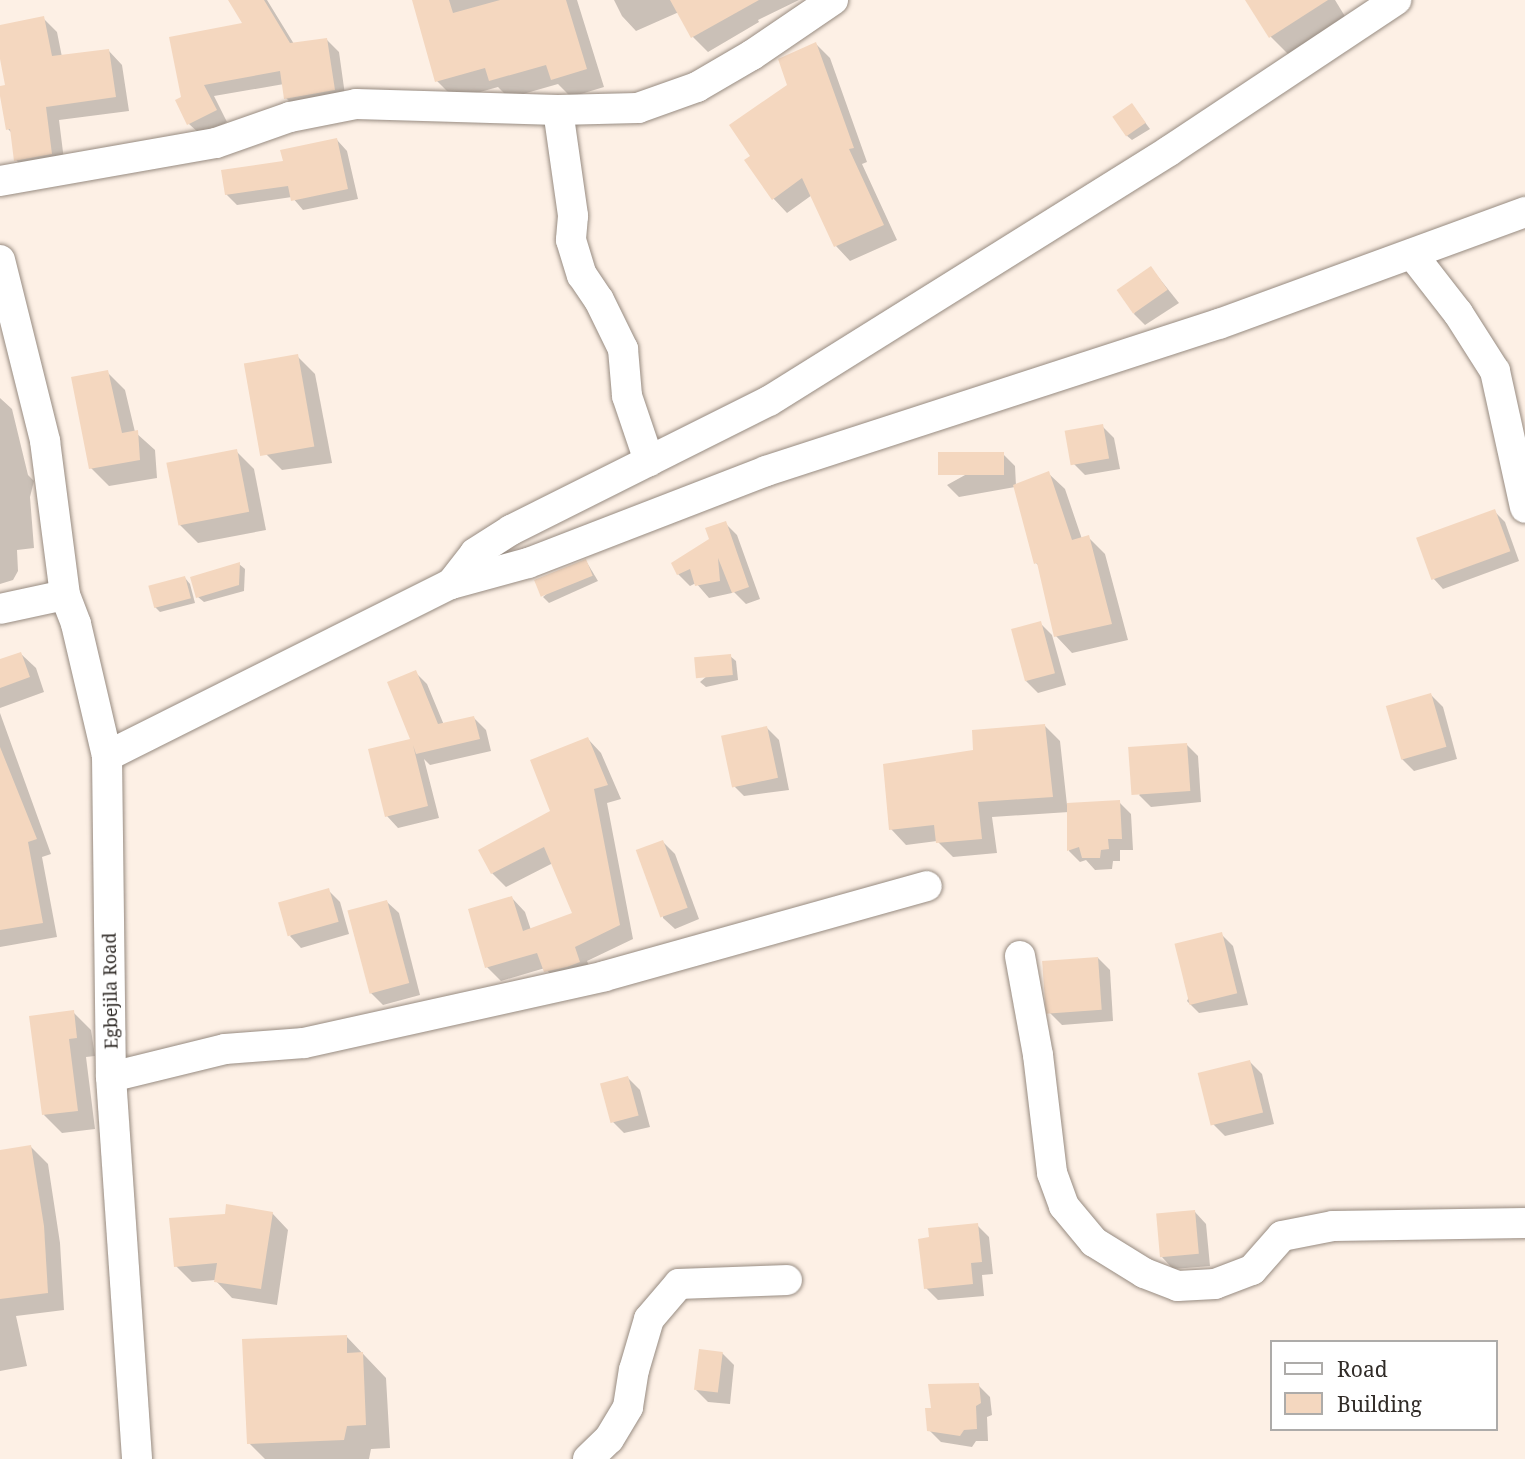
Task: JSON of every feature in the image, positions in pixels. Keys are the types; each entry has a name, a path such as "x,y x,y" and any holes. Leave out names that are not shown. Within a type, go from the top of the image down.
{"street":[{"path":"0,181 216,143 290,117 356,104 558,110 638,108 697,87 833,0"},
{"path":"451,584 475,553 511,530 780,394 1169,151 1378,5"},
{"path":"558,110 573,216 571,240 582,275 599,300 623,349 627,396 649,461"},
{"path":"107,756 451,584 528,563 766,471 1219,324 1525,212"},
{"path":"1412,254 1458,313 1495,371 1525,508"},
{"name":"Egbejila Road","path":"0,260 45,441 65,595 76,624 107,756 111,1077 137,1459"},
{"path":"0,609 65,595"},
{"path":"111,1077 225,1049 304,1043 605,976 927,886"},
{"path":"1020,956 1038,1055 1052,1173 1064,1206 1094,1242 1144,1273 1178,1286 1215,1284 1252,1270 1282,1236 1332,1226 1525,1223"},
{"path":"588,1459 609,1439 628,1407 634,1370 649,1319 679,1284 787,1280"}],"building":[{"path":"228,0 264,0 290,43 327,38 335,90 284,99 280,71 204,85 217,110 187,125 175,100 181,97 169,37 242,23"},
{"path":"412,0 449,0 453,13 500,0 566,0 587,69 551,80 546,65 489,81 485,68 435,82"},
{"path":"670,0 759,0 691,38"},
{"path":"1245,0 1328,0 1269,38"},
{"path":"44,16 52,56 109,49 116,97 46,107 52,154 14,161 10,129 6,130 0,96 0,86 5,85 0,59 0,25"},
{"path":"816,42 854,148 849,149 884,225 834,247 802,178 772,200 744,160 750,156 729,125 787,85 778,59"},
{"path":"1132,103 1146,123 1126,136 1112,117"},
{"path":"337,138 348,189 291,201 288,186 225,195 221,170 283,161 280,150"},
{"path":"1151,266 1168,290 1133,314 1117,290"},
{"path":"298,354 314,447 260,456 244,364"},
{"path":"108,370 122,433 138,430 140,460 89,469 71,377"},
{"path":"1103,424 1109,458 1071,465 1065,431"},
{"path":"237,449 249,512 179,526 166,463"},
{"path":"938,452 1004,452 1004,475 938,475"},
{"path":"1049,471 1072,540 1089,535 1112,624 1054,637 1037,563 1034,564 1013,485"},
{"path":"1495,509 1510,551 1431,580 1416,538"},
{"path":"726,521 749,587 732,593 718,558 720,581 695,586 690,569 677,575 671,563 709,539 705,528"},
{"path":"586,559 593,576 541,597 534,580"},
{"path":"240,562 239,585 196,598 190,577"},
{"path":"185,576 191,598 154,608 148,586"},
{"path":"1041,621 1055,673 1025,681 1011,629"},
{"path":"21,652 30,677 0,688 0,659"},
{"path":"731,654 733,675 696,678 694,657"},
{"path":"416,670 438,724 474,716 480,739 416,754 413,745 428,806 385,817 368,749 410,739 387,682"},
{"path":"1431,693 1446,747 1401,760 1386,706"},
{"path":"1045,724 1053,797 978,802 982,839 936,843 934,825 889,830 883,764 973,750 972,730"},
{"path":"767,726 778,778 732,788 721,736"},
{"path":"588,737 608,785 594,789 620,925 575,947 580,962 567,967 544,972 537,953 485,968 468,909 512,896 523,931 572,913 544,847 491,874 478,850 550,811 530,760"},
{"path":"1187,743 1190,791 1131,795 1128,747"},
{"path":"0,747 37,839 28,842 43,923 0,930"},
{"path":"1120,800 1122,839 1108,839 1109,849 1101,850 1100,858 1082,858 1079,847 1067,851 1067,803"},
{"path":"663,840 688,908 660,918 636,850"},
{"path":"329,888 339,922 288,936 278,903"},
{"path":"387,900 409,983 370,994 347,911"},
{"path":"1222,932 1237,993 1190,1005 1174,944"},
{"path":"1098,957 1102,1010 1046,1014 1042,961"},
{"path":"74,1010 77,1038 69,1039 78,1111 42,1115 29,1016"},
{"path":"1250,1060 1263,1112 1211,1125 1198,1073"},
{"path":"628,1076 639,1116 611,1123 600,1084"},
{"path":"31,1145 44,1226 48,1293 0,1299 0,1150"},
{"path":"226,1204 273,1212 261,1289 214,1282 217,1263 174,1267 169,1218 225,1214"},
{"path":"1195,1210 1199,1254 1160,1257 1156,1213"},
{"path":"978,1223 982,1262 971,1263 973,1284 924,1289 918,1239 929,1237 928,1228"},
{"path":"347,1335 347,1353 363,1352 366,1425 347,1426 344,1440 247,1444 242,1339"},
{"path":"699,1349 723,1352 718,1393 694,1390"},
{"path":"979,1383 981,1403 976,1406 977,1429 964,1430 960,1436 927,1431 925,1408 931,1408 928,1384"}]}
